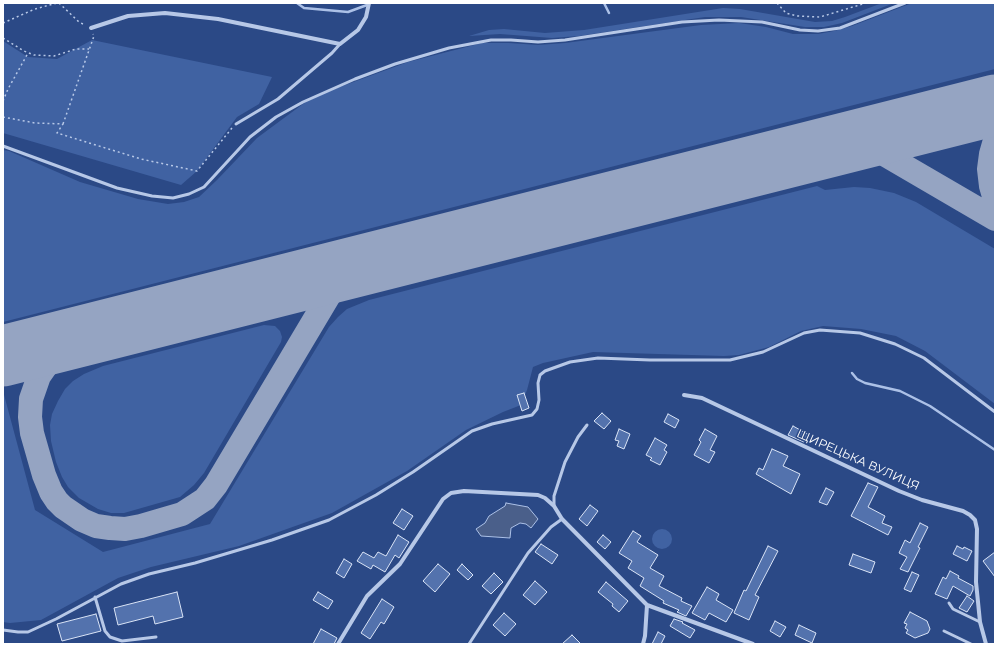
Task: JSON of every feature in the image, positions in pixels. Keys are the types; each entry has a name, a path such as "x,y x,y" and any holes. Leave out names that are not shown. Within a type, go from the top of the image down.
{"street":[{"path":"91,28 128,16 165,14 218,19 340,44 358,30 366,17 369,3"},
{"name":"ЩИРЕЦЬКА ВУЛИЦЯ","path":"684,395 702,398 899,491 922,500 963,511 970,515 975,520 977,529 976,582 980,622 986,644"},
{"path":"338,644 367,596 400,564 443,499 451,493 464,491 538,495 545,498 554,506 562,519 647,605 751,644"},
{"path":"643,644 647,605"}],"lane":[{"path":"3,146 117,188 152,196 173,198 189,194 204,187 250,137 276,117 303,102 355,79 395,64 449,48 491,40 538,42 565,40 682,22 719,20 762,22 800,30 818,31 840,28 904,3"},
{"path":"236,124 278,99 332,53 340,44"},
{"path":"3,630 28,632 122,584 149,574 195,563 272,540 329,520 376,495 413,472 472,431 492,424 532,415 537,409 539,400 538,383 540,375 545,371 570,362 598,358 650,360 730,360 763,352 804,333 820,330 860,333 895,344 924,358 995,412"},
{"path":"554,506 554,496 565,462 578,437 587,425"},
{"path":"469,644 528,553 550,527 562,519"},
{"path":"95,597 105,631 110,637 122,641 156,637"},
{"path":"949,602 953,609 980,622"},
{"path":"944,631 971,644"},
{"path":"472,640 475,644"}],"path":[{"path":"3,23 35,8 58,3 79,22 91,28 94,36 90,49 63,124 57,133 141,159 197,171 236,124"},
{"path":"777,3 786,13 797,16 820,16 866,3"},
{"path":"3,38 34,55 54,56 76,49 90,49"},
{"path":"3,101 28,53"},
{"path":"3,117 36,123 63,124"}],"shaded area":[{"path":"882,3 894,3 842,23 824,27 805,27 741,17 705,17 579,36 552,38 500,34 469,36 489,30 504,29 545,33 584,30 723,8 740,9 815,22 832,21"},
{"path":"912,3 995,3 995,69 3,322 3,150 9,151 80,182 138,199 168,204 184,202 199,197 257,138 307,101 337,88 408,62 482,43 538,45 565,43 701,25 739,23 766,27 793,34 818,34 852,26"},
{"path":"92,40 272,77 259,104 237,117 197,171 181,185 3,133 3,41 28,57 57,59"},
{"path":"817,186 825,190 854,187 870,188 894,193 916,202 995,249 995,404 925,351 896,336 861,329 823,326 801,331 769,347 739,355 724,356 593,352 543,363 533,367 527,390 521,405 466,430 407,471 332,513 239,546 151,567 118,578 41,620 10,623 3,622 3,391 35,510 103,552 210,524 329,327 347,309 369,300"},
{"path":"264,325 275,326 280,331 282,337 281,342 204,473 194,485 180,497 124,513 111,513 98,509 79,498 68,487 56,462 51,441 50,425 52,414 58,401 65,389 73,381 84,374 103,366"},
{"path":"506,503 528,507 538,519 531,528 526,524 520,523 511,528 510,538 481,536 476,529 485,523 489,516 505,506"},
{"path":"658,529 666,529 672,535 672,543 666,549 658,549 652,543 652,535"}],"building":[{"path":"524,393 529,408 522,411 517,395"},
{"path":"602,413 611,421 604,429 594,421"},
{"path":"668,414 679,420 675,428 664,422"},
{"path":"793,426 809,435 804,442 788,435"},
{"path":"619,429 630,434 624,449 617,446 619,441 615,440"},
{"path":"705,429 717,436 710,450 715,452 709,463 694,455 701,442 699,440"},
{"path":"655,438 667,445 664,450 667,452 660,465 650,460 652,458 646,455"},
{"path":"772,449 788,456 783,466 800,474 791,494 756,474 759,468 763,470"},
{"path":"868,483 878,487 868,507 885,516 882,523 892,527 888,535 851,516"},
{"path":"826,488 834,492 827,505 819,502"},
{"path":"590,505 598,511 587,526 579,519"},
{"path":"402,509 413,516 404,530 393,523"},
{"path":"920,523 928,527 918,547 920,548 908,572 900,569 907,557 899,553 905,540 910,543"},
{"path":"633,531 641,536 637,542 658,555 650,568 664,576 659,586 682,598 681,601 692,606 686,616 677,612 679,610 663,603 664,601 640,586 644,578 628,568 632,561 619,553"},
{"path":"398,535 409,542 399,558 395,555 385,572 373,565 371,569 357,561 363,552 374,558 378,552 386,556"},
{"path":"603,535 611,542 605,549 597,542"},
{"path":"541,544 558,555 552,564 535,552"},
{"path":"768,546 778,551 755,595 759,597 749,620 734,613 744,590 746,591"},
{"path":"957,546 963,549 964,547 972,551 967,561 953,554"},
{"path":"995,552 995,577 983,561"},
{"path":"853,554 875,562 871,573 849,565"},
{"path":"344,559 352,564 344,578 336,573"},
{"path":"438,564 450,574 435,592 423,581"},
{"path":"462,564 473,575 468,580 457,570"},
{"path":"950,571 959,576 958,578 973,586 970,596 953,586 947,599 935,594 943,577 946,579"},
{"path":"912,572 919,575 911,592 904,589"},
{"path":"494,573 503,582 491,594 482,586"},
{"path":"535,581 547,592 535,605 523,595"},
{"path":"606,582 628,601 619,612 612,606 613,604 598,592"},
{"path":"707,587 719,594 716,600 733,610 726,622 709,613 705,620 692,613"},
{"path":"177,592 183,617 155,624 153,616 118,625 114,608"},
{"path":"318,592 333,601 328,609 313,600"},
{"path":"967,596 974,601 967,612 959,608"},
{"path":"382,599 394,607 384,624 381,622 370,639 361,633"},
{"path":"910,612 927,621 930,629 928,633 915,638 906,633 908,630 905,628 907,624 904,623"},
{"path":"504,613 516,624 505,636 493,625"},
{"path":"96,614 101,631 62,641 57,624"},
{"path":"674,619 683,622 682,623 695,630 690,638 670,626"},
{"path":"775,621 786,627 780,637 770,631"},
{"path":"799,625 816,633 812,643 795,635"},
{"path":"321,629 337,638 334,644 313,644"},
{"path":"658,632 665,636 661,644 652,644"},
{"path":"572,635 581,644 562,644"}],"waterway":[{"path":"297,3 304,8 348,12 367,5"},
{"path":"604,3 609,13"},
{"path":"852,373 857,379 865,383 900,391 930,406 995,450"}],"taxiway":[{"path":"995,140 989,169 991,186 995,200"},
{"path":"827,147 866,147 882,153 995,219"},
{"path":"86,336 66,344 53,356 39,376 31,399 30,417 32,433 44,475 51,492 57,501 82,520 96,526 110,528 125,529 141,526 182,514 205,499 216,485 331,292 342,279 356,270 387,259"}],"runway":[{"path":"3,356 995,105"}]}
